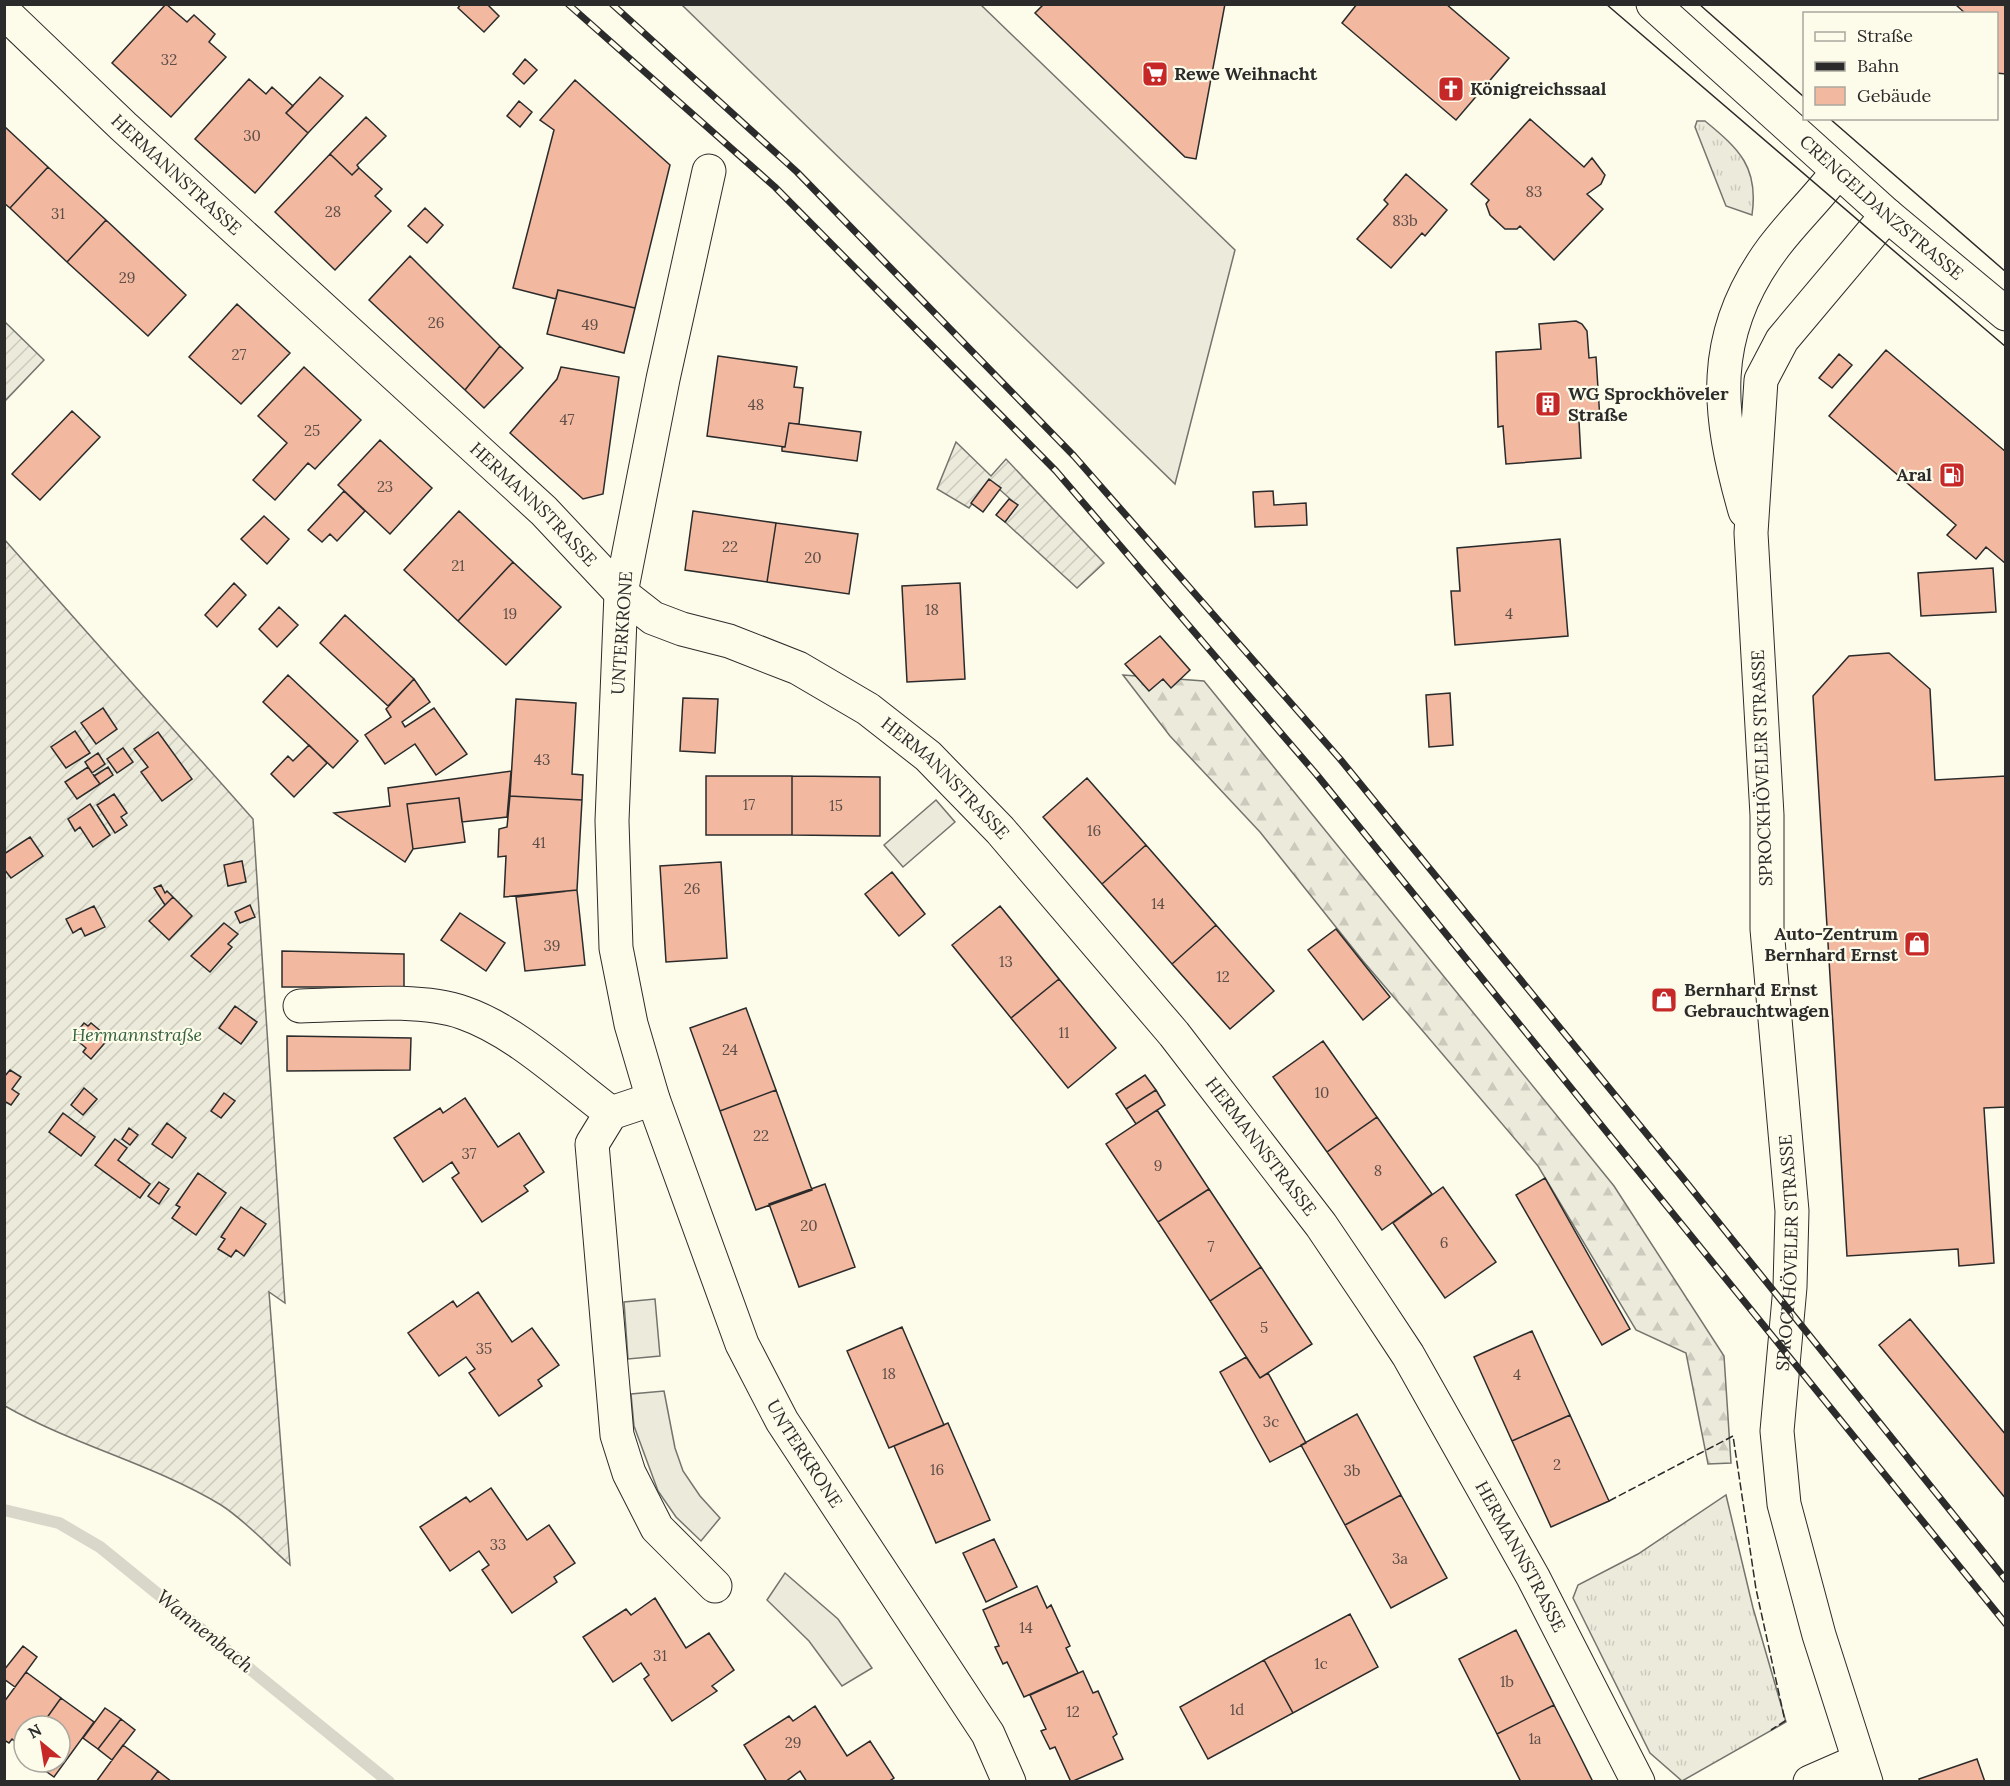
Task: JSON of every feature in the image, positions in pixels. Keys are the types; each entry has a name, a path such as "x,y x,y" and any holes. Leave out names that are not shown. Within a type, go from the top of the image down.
{"street":[{"name":"CRENGELDANZSTRASSE","path":"1653,4 1887,215 2006,314"},
{"name":"HERMANNSTRASSE","path":"4,12 123,126 544,511 621,593 653,618 682,629 729,641 798,668 868,710 928,756 1000,830 1174,1034 1321,1225 1377,1308 1408,1355 1533,1577 1638,1782"},
{"name":"UNTERKRONE","path":"709,171 663,379 621,593 612,821 616,948 631,1024 653,1099 742,1344 782,1421 988,1734 1009,1782"},
{"name":"SPROCKHÖVELER STRASSE","path":"1751,532 1728,446 1722,404 1725,351 1734,319 1773,248 1823,192 1838,171"},
{"name":"SPROCKHÖVELER STRASSE","path":"1862,1771 1819,1635 1784,1504 1777,1431 1790,1287 1792,1211 1767,929 1767,815 1751,532 1761,380 1782,340 1887,215"},
{"path":"300,1006 414,1005 463,1012 509,1036 610,1113"},
{"path":"653,1099 610,1113 592,1144 617,1435 628,1473 657,1528 715,1586"},
{"path":"1810,1782 1862,1771"}],"green space":[{"path":"1697,121 1705,121 1717,131 1737,150 1744,161 1752,184 1752,215 1726,206 1695,127"},
{"path":"5,322 44,360 4,401"},
{"path":"956,442 991,476 1006,459 1104,563 1077,588 1005,522 1017,505 989,480 969,508 937,489"},
{"name":"Hermannstraße","path":"4,539 253,819 285,1303 269,1292 290,1565 248,1526 221,1505 168,1478 58,1432 5,1406"},
{"path":"1123,675 1204,681 1614,1186 1724,1356 1731,1463 1708,1464 1686,1353 1636,1330 1538,1166 1363,961 1260,832 1170,736"},
{"path":"1726,1495 1753,1608 1786,1722 1682,1781 1650,1753 1573,1598 1578,1585 1638,1554"}],"shaded area":[{"path":"682,5 981,5 1235,250 1175,484"},
{"path":"936,800 955,822 903,867 884,845"},
{"path":"655,1299 660,1356 628,1359 624,1302"},
{"path":"664,1391 675,1448 683,1471 700,1496 720,1518 701,1541 676,1517 658,1491 634,1426 631,1394"},
{"path":"785,1573 838,1619 872,1668 842,1686 809,1641 767,1600"}],"building":[{"path":"166,4 187,22 194,15 215,34 209,42 226,57 171,117 112,63"},
{"path":"461,4 487,4 499,16 484,32 458,8"},
{"name":"Rewe Weihnacht","path":"1044,4 1225,4 1196,159 1185,157 1035,13"},
{"name":"Königreichssaal","path":"1357,4 1446,4 1509,58 1456,120 1342,23"},
{"path":"1955,4 2006,4 2006,74 1998,73 1998,12 1964,12"},
{"path":"525,59 537,70 524,84 513,74"},
{"path":"320,77 343,96 308,133 286,113"},
{"path":"249,79 266,94 272,87 293,106 286,113 308,133 255,193 195,139"},
{"path":"575,80 670,165 635,308 558,290 556,299 513,288 554,130 540,120"},
{"path":"519,101 532,112 520,127 507,116"},
{"path":"366,117 386,136 357,165 359,168 352,175 330,154"},
{"path":"1530,119 1584,167 1592,158 1605,175 1601,184 1587,194 1603,209 1554,260 1520,226 1517,229 1505,229 1490,215 1486,204 1489,200 1471,184"},
{"path":"4,126 48,167 10,208 4,203"},
{"path":"330,154 352,175 359,168 382,189 375,196 391,211 335,270 275,212"},
{"path":"48,167 106,220 67,262 10,208"},
{"path":"1406,174 1447,210 1425,236 1422,233 1391,268 1357,239 1388,204 1384,200"},
{"path":"425,208 443,225 427,243 408,226"},
{"path":"106,220 186,295 148,336 67,262"},
{"path":"410,256 500,346 465,390 369,300"},
{"path":"558,290 635,308 624,353 547,334"},
{"path":"237,304 290,353 241,404 189,357"},
{"name":"WG Sprockhöveler Straße","path":"1576,321 1582,324 1587,331 1589,358 1596,357 1600,420 1579,421 1581,458 1506,464 1503,426 1498,427 1496,352 1541,349 1539,324"},
{"path":"500,346 523,368 484,408 465,390"},
{"name":"Aral","path":"1886,350 2006,452 2006,564 1986,547 1976,559 1947,535 1956,525 1829,416"},
{"path":"1839,354 1852,365 1832,388 1819,378"},
{"path":"718,356 797,367 794,387 803,388 799,424 789,423 785,447 707,436"},
{"path":"304,367 361,420 315,469 308,463 275,500 253,480 287,443 258,416"},
{"path":"561,367 619,377 603,494 583,499 510,433 557,379"},
{"path":"72,411 100,437 40,500 12,474"},
{"path":"789,423 861,432 857,461 782,451 782,447 785,447"},
{"path":"380,440 432,488 390,534 338,485"},
{"path":"989,479 1001,488 983,512 971,503"},
{"path":"344,491 365,511 337,541 330,534 322,542 308,530"},
{"path":"1273,491 1274,505 1306,503 1307,525 1255,527 1253,492"},
{"path":"1009,499 1018,505 1005,522 996,515"},
{"path":"459,511 513,562 458,621 404,570"},
{"path":"693,511 776,523 767,582 685,570"},
{"path":"264,516 289,539 267,564 241,539"},
{"path":"776,523 858,534 849,594 767,582"},
{"path":"1560,539 1568,636 1455,645 1451,591 1460,591 1457,548"},
{"path":"513,562 561,607 506,665 458,621"},
{"path":"1993,568 1996,612 1921,616 1918,573"},
{"path":"234,583 246,595 217,627 205,615"},
{"path":"960,583 965,679 907,682 902,586"},
{"path":"279,607 298,625 277,647 259,629"},
{"path":"345,615 414,679 388,706 320,643"},
{"path":"1160,636 1190,670 1171,688 1163,679 1149,691 1125,664"},
{"name":"Auto-Zentrum Bernhard Ernst","path":"1889,653 1930,689 1935,780 2006,776 2006,1107 1984,1108 1994,1263 1959,1266 1958,1249 1847,1256 1813,696 1849,656"},
{"path":"288,675 358,741 333,768 263,702"},
{"path":"414,679 430,702 402,722 405,727 434,708 467,754 436,775 415,744 385,764 365,735 391,717 386,709"},
{"path":"1450,693 1453,745 1429,747 1426,695"},
{"path":"683,698 718,699 715,753 680,751"},
{"path":"516,699 576,703 572,774 583,775 582,800 510,796"},
{"path":"103,708 117,729 96,744 81,723"},
{"path":"75,731 90,753 66,768 51,747"},
{"path":"158,732 192,779 162,801 141,772 148,767 134,749"},
{"path":"309,745 327,763 294,797 271,774 288,756 293,761"},
{"path":"123,748 133,762 117,773 107,759"},
{"path":"98,753 105,764 92,773 85,762"},
{"path":"88,767 100,784 77,799 65,782"},
{"path":"108,767 113,775 100,784 94,776"},
{"path":"511,771 507,817 462,822 459,798 407,804 413,849 405,862 334,813 390,806 388,788"},
{"path":"706,776 792,776 792,835 706,835"},
{"path":"792,776 880,777 880,836 792,835"},
{"path":"1087,778 1146,845 1102,884 1043,817"},
{"path":"114,794 127,813 121,817 127,825 115,833 97,805"},
{"path":"510,796 582,800 577,890 504,897 506,856 498,857 499,829 507,827"},
{"path":"459,798 465,842 413,849 407,804"},
{"path":"90,804 110,835 93,847 80,827 75,831 68,819"},
{"path":"30,837 43,856 11,878 4,869 4,854"},
{"path":"1146,845 1216,925 1172,964 1102,884"},
{"path":"242,861 246,882 228,886 224,865"},
{"path":"721,862 727,958 666,962 660,866"},
{"path":"892,872 925,914 899,936 865,894"},
{"path":"161,885 165,893 167,891 173,897 165,905 154,888"},
{"path":"577,890 585,965 525,971 516,897"},
{"path":"173,897 192,916 169,940 149,921"},
{"path":"250,905 255,917 240,923 235,912"},
{"path":"94,906 105,927 85,936 81,928 73,933 66,919"},
{"path":"1000,906 1059,979 1011,1018 952,945"},
{"path":"460,913 505,943 486,971 441,940"},
{"path":"224,923 238,934 228,944 232,947 210,972 191,956"},
{"path":"1216,925 1274,991 1230,1029 1172,964"},
{"path":"1336,929 1390,997 1363,1020 1308,950"},
{"path":"282,951 404,954 404,987 282,987"},
{"path":"1059,979 1116,1048 1068,1088 1011,1018"},
{"path":"235,1006 257,1022 241,1044 219,1028"},
{"path":"746,1008 776,1090 720,1111 690,1028"},
{"path":"84,1023 88,1026 91,1023 109,1038 91,1059 83,1052 86,1048 73,1037"},
{"path":"287,1036 411,1038 410,1070 287,1071"},
{"path":"1323,1041 1377,1117 1327,1152 1273,1077"},
{"path":"10,1070 21,1077 12,1089 19,1094 11,1105 4,1101 4,1077"},
{"path":"1145,1075 1156,1090 1126,1109 1116,1094"},
{"path":"84,1088 97,1099 83,1115 71,1105"},
{"path":"776,1090 812,1190 756,1210 720,1111"},
{"path":"1156,1090 1165,1105 1136,1124 1126,1109"},
{"path":"224,1093 235,1101 221,1118 211,1111"},
{"path":"465,1098 498,1147 519,1133 544,1172 524,1186 528,1191 482,1222 452,1178 459,1173 452,1162 423,1182 394,1138 440,1108 443,1113"},
{"path":"1157,1110 1209,1189 1158,1222 1106,1144"},
{"path":"63,1113 95,1137 81,1156 49,1132"},
{"path":"1377,1117 1432,1194 1382,1230 1327,1152"},
{"path":"167,1123 186,1138 172,1158 152,1144"},
{"path":"129,1128 138,1135 130,1145 122,1139"},
{"path":"115,1139 127,1148 118,1160 150,1184 140,1198 95,1165"},
{"path":"198,1173 226,1193 196,1235 172,1218 180,1207 176,1205"},
{"path":"1545,1178 1630,1329 1602,1345 1516,1195"},
{"path":"159,1182 169,1189 159,1204 148,1196"},
{"path":"825,1184 855,1267 799,1287 769,1204"},
{"path":"1443,1187 1496,1262 1445,1298 1393,1223"},
{"path":"1209,1189 1261,1267 1210,1301 1158,1222"},
{"path":"241,1207 266,1224 244,1256 236,1250 231,1257 218,1249 225,1239 221,1237"},
{"path":"1261,1267 1312,1344 1260,1378 1210,1301"},
{"path":"478,1292 512,1342 532,1328 559,1365 538,1380 542,1386 499,1416 469,1373 475,1369 466,1357 439,1376 408,1333 453,1301 457,1307"},
{"path":"1910,1319 2006,1435 2006,1499 1879,1345"},
{"path":"902,1327 944,1425 889,1448 847,1351"},
{"path":"1532,1331 1570,1415 1512,1441 1474,1357"},
{"path":"1246,1357 1260,1378 1268,1373 1306,1443 1270,1462 1220,1372"},
{"path":"1357,1414 1401,1495 1345,1525 1301,1445"},
{"path":"1570,1415 1609,1501 1551,1527 1512,1441"},
{"path":"948,1423 990,1520 936,1543 894,1446"},
{"path":"491,1488 527,1540 549,1525 575,1563 554,1577 557,1582 512,1613 482,1570 489,1565 479,1551 450,1571 420,1527 466,1497 470,1502"},
{"path":"1401,1495 1447,1578 1391,1608 1345,1525"},
{"path":"994,1539 1017,1587 986,1602 963,1553"},
{"path":"1037,1586 1047,1608 1051,1605 1070,1646 1066,1648 1078,1673 1024,1697 1007,1662 1003,1664 995,1647 999,1646 983,1610"},
{"path":"655,1598 686,1648 709,1633 734,1670 712,1686 717,1691 672,1721 644,1679 649,1675 641,1663 613,1682 583,1637 626,1609 631,1615"},
{"path":"1350,1614 1378,1667 1293,1713 1264,1660"},
{"path":"1516,1630 1554,1705 1497,1734 1459,1659"},
{"path":"23,1646 37,1657 15,1687 4,1679 4,1670"},
{"path":"1264,1660 1293,1713 1208,1759 1180,1707"},
{"path":"1083,1671 1093,1693 1098,1691 1117,1734 1113,1737 1123,1759 1071,1782 1055,1747 1050,1749 1041,1731 1046,1729 1030,1695"},
{"path":"26,1672 61,1698 50,1714 12,1714 12,1739 9,1743 4,1740 4,1702"},
{"path":"61,1698 94,1722 72,1752 72,1714 50,1714"},
{"path":"1554,1705 1593,1782 1521,1782 1497,1734"},
{"path":"815,1706 847,1756 870,1741 894,1778 888,1782 807,1782 800,1771 785,1782 767,1782 744,1745 789,1716 793,1721"},
{"path":"105,1708 121,1719 98,1749 83,1738"},
{"path":"121,1719 135,1730 112,1760 98,1749"},
{"path":"123,1745 158,1771 150,1782 96,1782"},
{"path":"1977,1759 1985,1782 1920,1782 1919,1779"},
{"path":"158,1771 172,1782 150,1782"}],"waterway":[{"name":"Wannenbach","path":"4,1510 59,1523 100,1547 389,1782"}],"tram line":[{"path":"1606,4 2006,347"},
{"path":"1699,4 1803,96"},
{"path":"1831,120 2006,272"}],"railway":[{"path":"568,4 775,187 1056,471 1317,775 2006,1624"},
{"path":"612,4 797,172 1074,456 1340,759 1686,1182 2006,1580"}],"fence":[{"path":"1609,1501 1733,1436 1756,1589 1785,1721 1771,1730"}],"place":[{"name":"Rewe Weihnacht","path":"1155,74"},
{"name":"Königreichssaal","path":"1451,89"},
{"name":"WG Sprockhöveler Straße","path":"1548,404"},
{"name":"Aral","path":"1952,475"},
{"name":"Auto-Zentrum Bernhard Ernst","path":"1917,944"},
{"name":"Bernhard Ernst Gebrauchtwagen","path":"1664,1000"}]}
